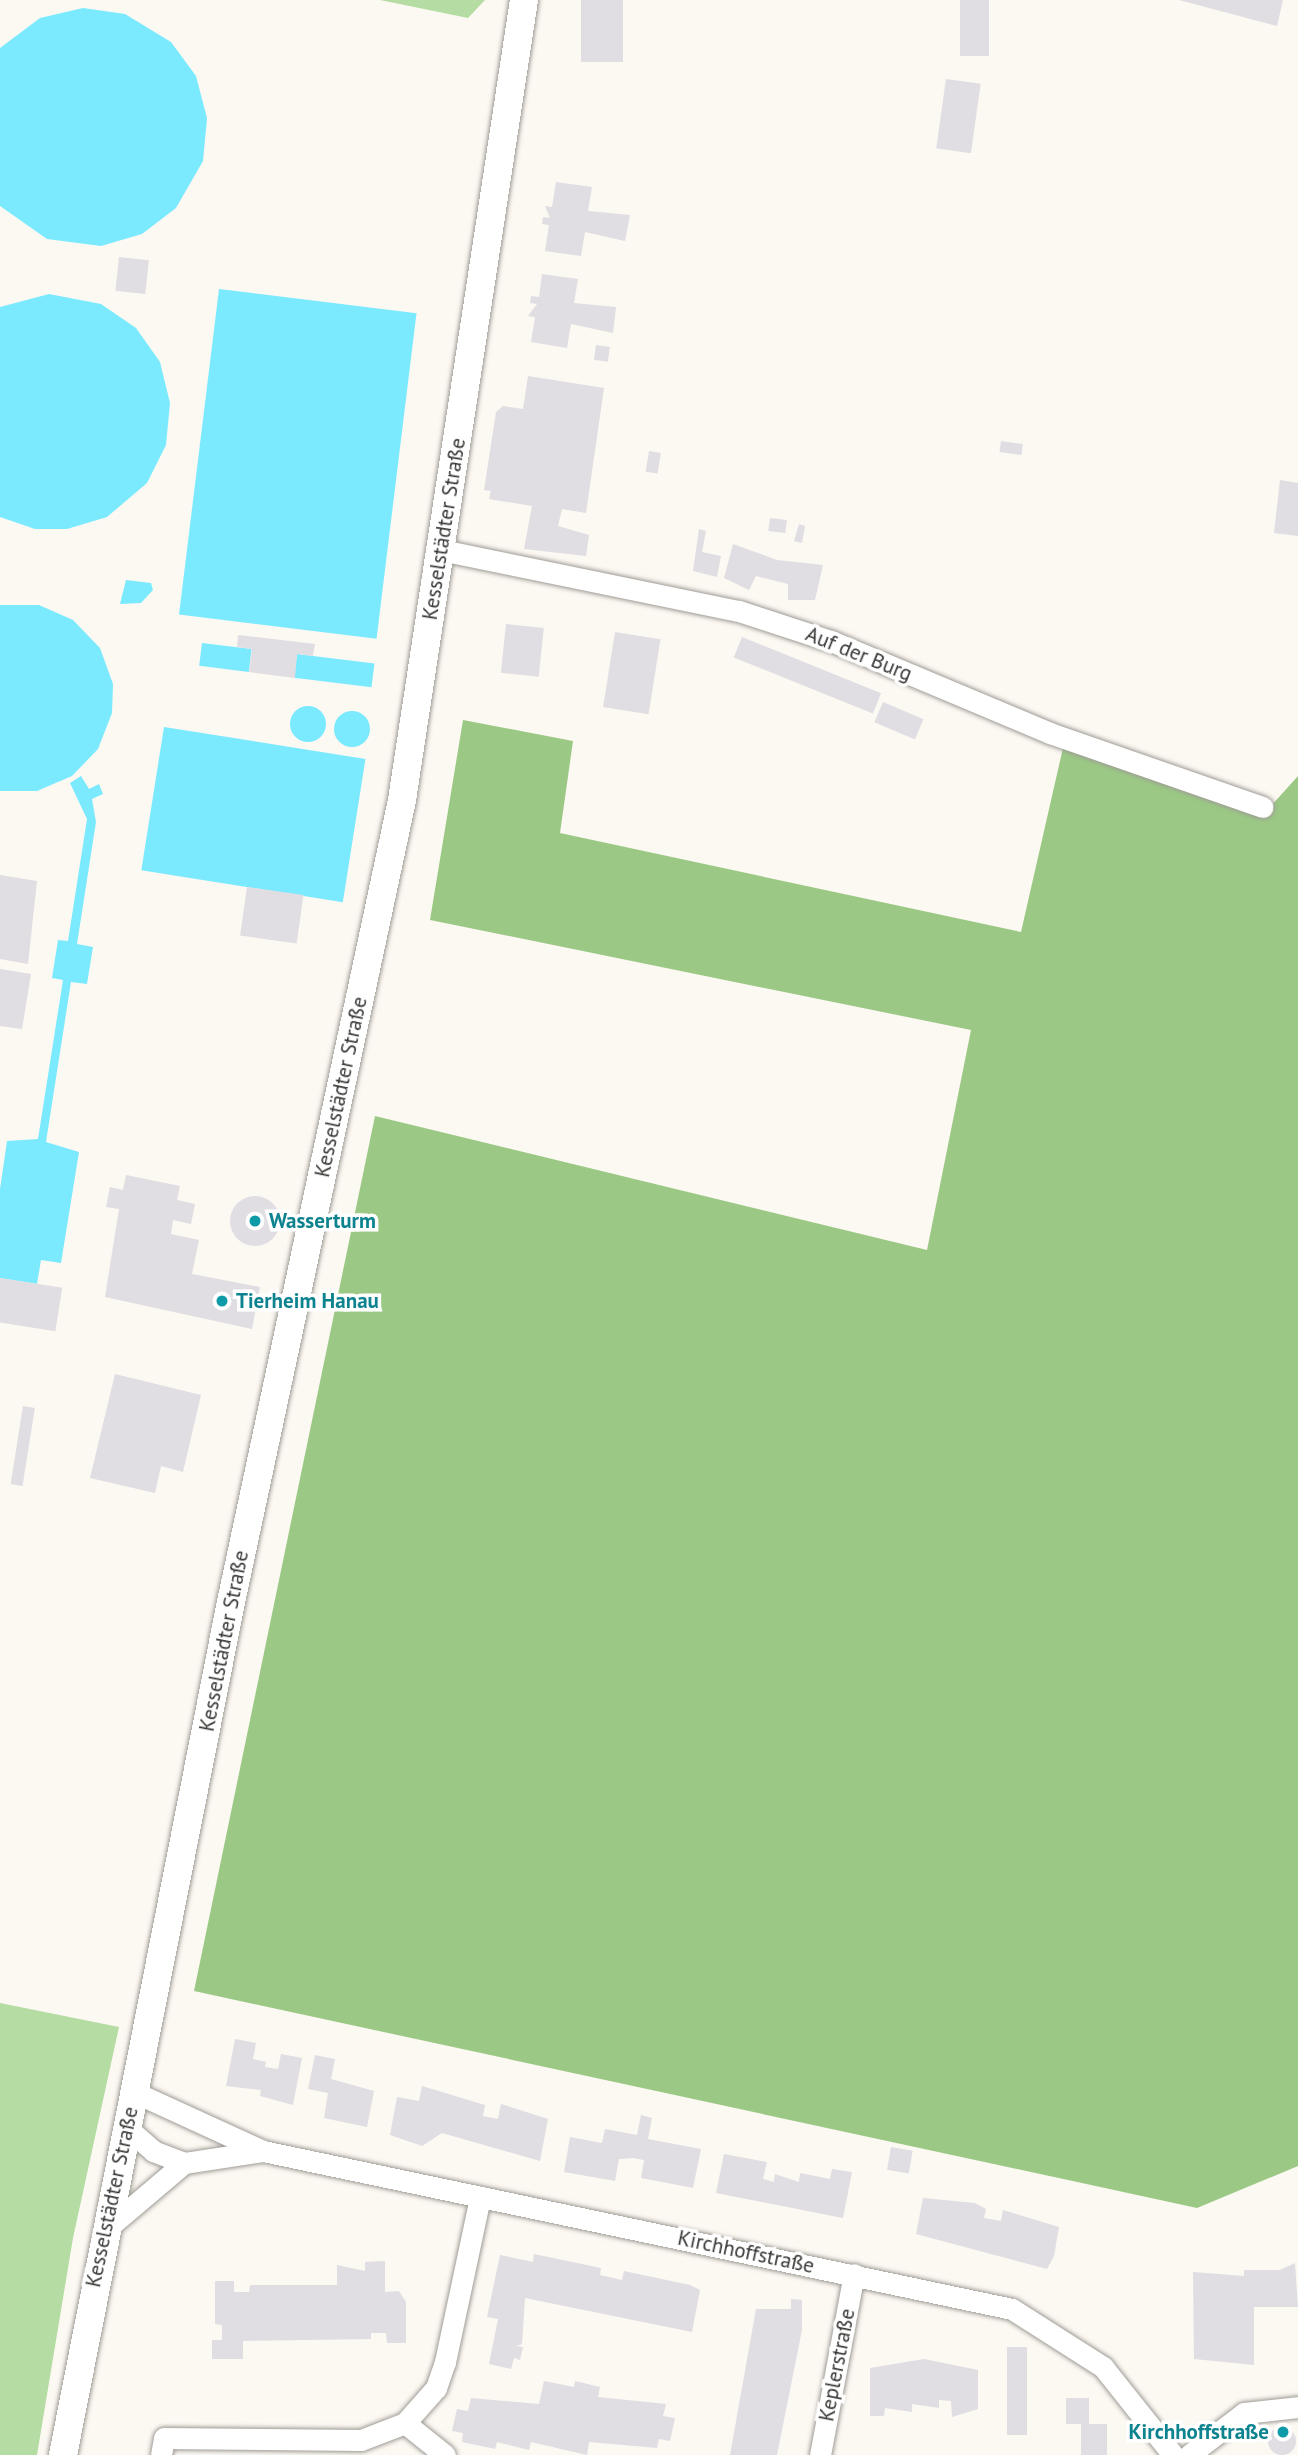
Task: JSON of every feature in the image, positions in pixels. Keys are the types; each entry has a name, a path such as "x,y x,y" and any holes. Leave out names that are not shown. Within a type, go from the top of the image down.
{"main road":[{"name":"Kesselstädter Straße","path":"63,2455 104,2231 402,800 524,0"}],"street":[{"name":"Auf der Burg","path":"441,550 739,611 831,641 1050,733 1263,807"},
{"name":"Kirchhoffstraße","path":"134,2092 263,2151 1003,2306 1055,2331 1103,2367 1173,2455"},
{"path":"104,2231 184,2163 153,2151 127,2128"},
{"name":"Kirchhoffstraße","path":"184,2163 263,2151"},
{"path":"161,2455 164,2438 361,2441 405,2423 436,2388 445,2362 480,2197"},
{"name":"Keplerstraße","path":"820,2455 854,2274"},
{"path":"1189,2455 1244,2413 1298,2406"},
{"path":"405,2423 445,2455"}],"green space":[{"path":"380,0 485,0 468,18"},
{"path":"463,720 573,741 560,833 1021,932 1065,739 1269,808 1298,776 1298,2166 1197,2208 194,1991 375,1116 927,1250 971,1030 430,920"},
{"path":"0,2003 119,2027 73,2238 37,2455 0,2455"}],"water":[{"path":"83,8 125,14 171,42 196,76 207,118 203,161 176,208 142,234 101,246 47,239 0,206 0,48 40,18"},
{"path":"219,289 417,313 377,639 179,615"},
{"path":"49,294 101,304 136,328 160,362 170,403 166,445 147,483 107,517 67,529 35,529 0,517 0,307"},
{"path":"126,580 151,583 153,590 141,603 120,604"},
{"path":"0,605 39,605 73,620 100,648 113,684 112,713 98,749 72,776 37,791 0,791"},
{"path":"202,643 252,649 249,672 199,666"},
{"path":"297,654 374,664 371,687 294,678"},
{"path":"308,706 321,711 326,724 321,737 308,742 295,737 290,724 295,711"},
{"path":"352,711 365,716 370,729 365,742 352,747 339,742 334,729 339,716"},
{"path":"164,727 365,759 343,902 141,870"},
{"path":"81,776 89,789 99,784 103,794 92,799 96,822 77,944 93,947 87,984 71,982 46,1142 79,1152 61,1263 41,1260 37,1284 0,1278 0,1189 7,1141 38,1139 63,980 52,978 58,940 68,941 87,819 70,783"}],"building":[{"path":"581,0 623,0 623,62 581,62"},
{"path":"960,0 989,0 989,56 960,56"},
{"path":"1179,0 1283,0 1277,26"},
{"path":"946,79 981,84 971,153 936,148"},
{"path":"556,182 592,187 588,211 630,215 625,241 585,232 581,256 545,251 549,225 542,224 543,217 550,218 545,206 552,207"},
{"path":"119,257 149,260 145,294 115,291"},
{"path":"542,274 578,279 574,303 616,307 613,333 571,324 567,348 531,342 535,317 528,316 537,304 530,303 531,296 539,297"},
{"path":"596,345 610,347 608,362 594,360"},
{"path":"528,376 604,388 586,513 562,509 558,526 589,535 586,556 524,549 532,506 489,499 491,491 484,490 496,412 503,406 523,409"},
{"path":"1001,441 1023,444 1021,455 999,452"},
{"path":"649,451 661,453 658,474 646,472"},
{"path":"1280,480 1298,483 1298,536 1274,533"},
{"path":"770,518 787,520 785,533 768,531"},
{"path":"799,524 805,526 802,543 794,541"},
{"path":"699,529 706,531 702,552 721,556 717,577 693,571"},
{"path":"733,544 777,560 823,565 815,600 788,600 788,584 756,576 749,590 724,578"},
{"path":"506,624 544,628 539,677 501,673"},
{"path":"615,632 660,639 649,714 603,707"},
{"path":"238,635 315,644 313,656 297,654 295,678 249,672 252,649 237,647"},
{"path":"742,637 881,693 873,714 734,657"},
{"path":"883,702 924,719 915,739 874,722"},
{"path":"0,875 37,881 28,964 0,959"},
{"path":"247,887 303,895 297,943 240,936"},
{"path":"0,969 31,974 22,1029 0,1026"},
{"path":"126,1175 180,1186 177,1200 195,1204 191,1224 173,1220 171,1234 199,1240 192,1274 260,1287 252,1329 105,1297 119,1209 106,1207 110,1187 123,1190"},
{"name":"Wasserturm","path":"255,1196 273,1203 280,1221 273,1239 255,1246 237,1239 230,1221 237,1203"},
{"path":"0,1278 62,1288 55,1331 0,1323"},
{"path":"115,1374 201,1395 183,1472 161,1466 155,1493 90,1478"},
{"path":"23,1406 35,1408 22,1486 11,1484"},
{"path":"235,2039 256,2043 253,2059 266,2062 265,2067 278,2069 281,2054 302,2058 293,2105 260,2096 261,2090 226,2086"},
{"path":"315,2055 335,2059 331,2079 374,2091 367,2127 324,2118 328,2093 308,2089"},
{"path":"422,2086 485,2105 483,2116 498,2119 501,2104 548,2119 540,2161 442,2133 422,2146 390,2135 397,2097 419,2101"},
{"path":"641,2115 652,2118 648,2139 701,2149 693,2188 641,2178 644,2160 633,2158 619,2159 615,2181 564,2172 570,2137 602,2143 605,2129 637,2135"},
{"path":"891,2147 913,2151 909,2173 887,2170"},
{"path":"724,2154 767,2162 763,2179 774,2182 775,2174 799,2182 800,2173 830,2179 832,2169 852,2172 843,2218 716,2193"},
{"path":"923,2198 975,2203 986,2209 984,2218 1001,2221 1003,2210 1059,2227 1054,2256 1047,2269 916,2234"},
{"path":"534,2254 601,2268 600,2275 622,2280 624,2271 690,2285 700,2290 692,2332 525,2298 522,2344 516,2346 523,2347 520,2360 514,2358 511,2369 489,2364 498,2319 487,2317 500,2255 533,2262"},
{"path":"385,2261 385,2292 399,2291 406,2302 406,2343 387,2343 386,2333 371,2333 371,2339 243,2341 243,2359 212,2359 212,2340 222,2340 222,2325 215,2324 215,2281 234,2281 234,2292 249,2292 250,2285 337,2285 337,2265 365,2271 365,2262"},
{"path":"1295,2263 1298,2307 1254,2307 1254,2365 1194,2359 1193,2272 1244,2276 1244,2270 1280,2270"},
{"path":"791,2299 802,2300 802,2330 777,2455 730,2455 756,2309 791,2309"},
{"path":"1007,2347 1027,2347 1027,2435 1007,2435"},
{"path":"924,2359 978,2370 978,2409 952,2417 951,2401 939,2400 939,2408 912,2404 912,2412 885,2408 884,2416 870,2416 870,2368"},
{"path":"544,2381 574,2387 575,2381 600,2387 598,2397 666,2404 663,2416 675,2418 670,2441 659,2439 657,2448 589,2442 587,2455 531,2442 529,2450 497,2442 495,2449 462,2442 463,2433 452,2431 457,2409 468,2411 471,2398 539,2404"},
{"path":"1066,2398 1089,2398 1089,2424 1107,2424 1107,2455 1081,2455 1081,2424 1066,2424"},
{"path":"1282,2427 1292,2431 1296,2441 1292,2451 1282,2455 1272,2451 1268,2441 1272,2431"}],"place":[{"name":"Wasserturm","path":"255,1221"},
{"name":"Tierheim Hanau","path":"222,1301"},
{"name":"Kirchhoffstraße","path":"1283,2432"}]}
